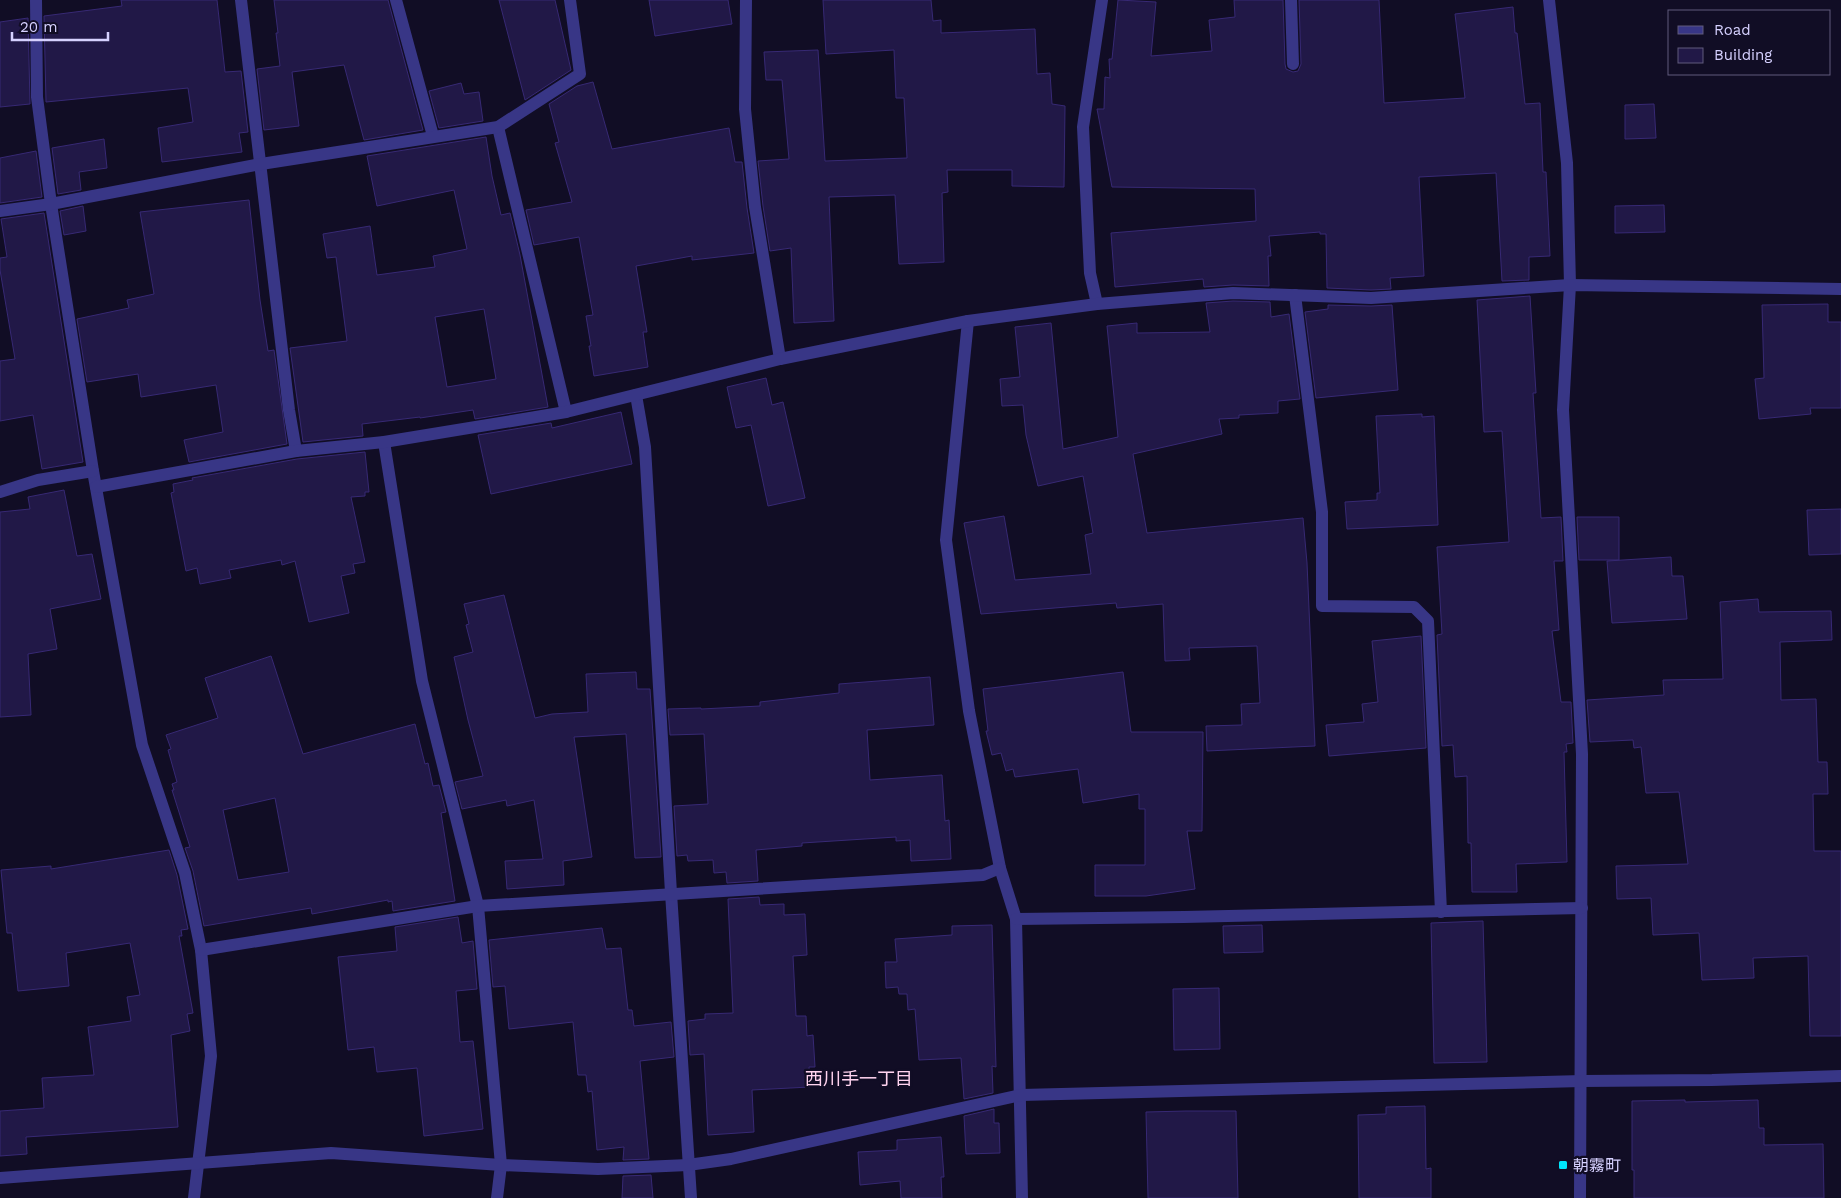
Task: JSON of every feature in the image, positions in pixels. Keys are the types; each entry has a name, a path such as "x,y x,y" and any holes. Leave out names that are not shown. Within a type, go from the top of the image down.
{"street":[{"path":"36,0 37,97 51,204 96,487 142,745 185,873 201,950 211,1056 194,1198"},
{"path":"240,0 289,410 296,450"},
{"path":"396,0 434,136"},
{"path":"0,211 51,204 260,164 498,126 580,74 570,0"},
{"path":"746,0 745,109 754,197 780,359"},
{"path":"1097,304 1090,273 1083,127 1102,0"},
{"path":"1291,0 1293,64"},
{"path":"1550,0 1567,163 1570,285 1564,410 1582,754 1580,1198"},
{"path":"498,126 566,412"},
{"path":"96,487 296,450 384,442 566,412 780,359 968,322 1097,304 1232,293 1372,298 1570,285 1841,289"},
{"path":"1294,295 1322,512 1322,606 1414,607 1428,621 1441,912"},
{"path":"968,322 946,540 969,711 1000,868 1016,919 1022,1198"},
{"path":"636,395 645,447 690,1198"},
{"path":"384,442 422,682 478,906 501,1165 498,1198"},
{"path":"0,492 38,480 94,471"},
{"path":"201,950 478,906 983,875 1000,868"},
{"path":"1016,919 1582,908"},
{"path":"0,1178 331,1153 501,1165 598,1169 688,1165 731,1159 1021,1095 1841,1076"}],"building":[{"path":"121,0 217,0 225,72 241,71 248,132 239,133 242,152 162,162 158,128 193,122 188,88 46,102 44,16 122,6"},
{"path":"274,0 388,0 423,130 364,140 344,65 292,72 299,126 264,130 257,69 280,66"},
{"path":"499,0 555,0 571,70 525,100"},
{"path":"649,0 728,0 732,24 655,36"},
{"path":"823,0 931,0 933,21 941,20 941,33 1035,29 1037,74 1050,73 1052,104 1065,106 1064,187 1012,186 1012,170 947,170 948,192 942,193 944,262 899,264 895,195 829,197 834,321 794,323 791,248 770,251 758,161 789,159 782,80 766,80 764,52 818,50 825,161 907,158 904,98 896,98 894,50 826,54"},
{"path":"1118,0 1156,2 1151,56 1212,51 1209,20 1235,17 1234,0 1283,0 1285,64 1286,69 1293,72 1298,71 1301,64 1299,0 1379,0 1384,103 1465,98 1455,14 1513,7 1525,104 1540,103 1543,172 1546,172 1550,256 1529,257 1529,280 1502,281 1496,173 1419,177 1424,276 1390,278 1391,289 1327,288 1326,234 1320,234 1320,232 1269,236 1271,256 1268,256 1269,286 1233,285 1204,287 1203,279 1115,287 1111,233 1256,221 1255,189 1112,187 1097,109 1104,109 1105,77 1110,78 1109,59 1112,59"},
{"path":"28,18 30,104 0,107 0,22"},
{"path":"593,82 612,149 729,128 735,162 742,162 754,253 692,260 692,256 636,266 647,332 643,332 648,367 594,376 586,316 593,315 579,237 534,245 526,210 572,202 555,143 559,142 549,104 577,86"},
{"path":"461,83 464,94 479,92 483,121 439,128 429,91"},
{"path":"1654,104 1656,138 1625,139 1625,105"},
{"path":"486,137 501,215 510,213 520,255 548,407 475,419 473,410 362,424 363,436 303,442 290,348 347,341 336,257 327,258 323,234 370,226 377,275 435,267 433,256 467,249 454,190 377,206 367,156","holes":["484,309 496,379 447,387 435,317"]},
{"path":"104,139 107,168 79,172 81,190 58,194 52,148"},
{"path":"36,151 42,197 0,203 0,158"},
{"path":"249,200 260,300 268,351 274,350 287,444 189,462 184,440 223,432 216,385 141,397 138,374 87,382 77,319 129,308 127,300 154,294 140,212"},
{"path":"1664,205 1665,232 1615,233 1615,206"},
{"path":"83,206 86,231 64,235 60,211"},
{"path":"44,213 83,462 42,469 33,415 0,421 0,361 15,359 0,270 0,258 7,257 1,219"},
{"path":"1530,296 1536,393 1533,393 1541,518 1561,517 1563,561 1554,561 1559,630 1552,631 1561,702 1571,702 1573,743 1566,744 1567,752 1564,752 1567,862 1516,864 1517,892 1472,892 1471,843 1468,843 1467,776 1455,777 1453,745 1442,746 1437,635 1442,634 1437,547 1509,542 1502,431 1484,432 1477,300"},
{"path":"1233,301 1270,302 1271,317 1289,314 1300,399 1278,401 1278,413 1239,415 1239,418 1219,419 1222,434 1133,454 1147,533 1303,518 1307,563 1315,746 1207,751 1206,726 1242,725 1241,704 1260,703 1257,646 1189,648 1190,660 1165,661 1163,604 1117,608 1116,603 981,614 964,523 1004,516 1015,580 1091,574 1085,535 1093,533 1083,476 1038,486 1026,435 1023,405 1002,406 1000,379 1020,377 1015,327 1051,323 1063,449 1118,437 1107,326 1137,323 1137,333 1210,332 1206,303"},
{"path":"1828,304 1828,322 1841,322 1841,408 1810,408 1811,414 1759,419 1755,379 1764,378 1762,305"},
{"path":"1328,305 1392,305 1398,390 1316,398 1305,312 1328,309"},
{"path":"766,378 772,405 783,402 805,498 768,506 751,425 736,428 727,387"},
{"path":"621,412 632,464 491,494 478,435 551,423 552,428"},
{"path":"1422,414 1422,417 1434,416 1438,525 1347,529 1345,502 1377,500 1377,493 1380,493 1376,416"},
{"path":"365,452 369,492 365,492 365,496 351,497 365,562 353,564 355,573 341,576 349,613 309,622 295,561 282,565 281,560 229,570 231,578 200,584 197,568 186,571 171,493 174,492 173,484 193,480 192,478 297,459"},
{"path":"64,490 77,556 92,554 101,599 50,609 57,649 28,654 31,715 0,717 0,512 30,509 28,497"},
{"path":"1841,509 1841,554 1809,555 1807,510"},
{"path":"1577,517 1619,517 1619,560 1579,560"},
{"path":"1671,557 1672,576 1683,576 1687,619 1612,623 1607,561"},
{"path":"504,595 535,718 552,714 588,712 586,674 636,672 637,689 650,689 661,857 635,858 626,734 574,737 592,857 563,861 564,885 507,889 505,861 543,859 534,800 507,806 506,800 462,809 455,782 483,776 454,657 473,652 466,625 469,624 464,604"},
{"path":"1758,599 1759,612 1831,611 1832,640 1780,642 1781,700 1816,699 1818,762 1827,762 1828,794 1813,794 1814,851 1841,851 1841,1036 1810,1036 1808,956 1753,958 1754,978 1702,980 1699,933 1653,935 1651,898 1617,899 1616,866 1688,864 1679,792 1646,793 1641,747 1634,748 1633,740 1590,742 1587,700 1664,695 1663,680 1723,679 1720,602"},
{"path":"1421,636 1426,748 1329,756 1326,725 1364,722 1362,704 1378,702 1372,641"},
{"path":"271,656 303,754 415,724 425,764 428,763 433,786 439,785 446,812 441,813 455,901 393,911 392,901 388,902 388,900 312,914 311,908 204,926 193,871 185,848 190,847 172,790 174,790 172,784 177,782 168,750 171,749 166,735 218,718 205,678","holes":["275,798 289,872 238,880 223,810"]},
{"path":"1123,672 1131,732 1203,732 1202,831 1187,831 1195,889 1146,896 1095,896 1095,865 1145,865 1145,809 1139,809 1139,794 1083,803 1078,769 1015,777 1013,769 1006,771 1001,753 992,755 986,731 988,731 983,689"},
{"path":"930,677 934,725 867,730 870,780 942,775 945,821 949,820 951,859 911,861 910,840 896,841 896,837 802,843 802,846 756,850 758,881 727,883 726,872 714,873 713,860 688,861 687,855 677,856 674,806 708,804 704,734 670,735 668,709 760,706 760,702 839,693 839,684"},
{"path":"169,850 177,875 188,929 181,930 182,936 179,936 193,1013 187,1014 190,1031 171,1035 178,1127 26,1137 27,1154 0,1156 0,1111 44,1108 42,1078 94,1075 88,1027 131,1021 127,997 140,995 130,943 66,953 69,986 18,991 12,933 7,933 1,870 51,866 51,869"},
{"path":"759,897 760,905 784,904 784,915 805,914 807,955 793,956 796,1016 806,1016 807,1036 813,1035 815,1067 809,1067 810,1087 752,1090 754,1132 708,1135 704,1054 690,1055 688,1021 705,1019 705,1014 733,1013 728,899"},
{"path":"458,917 462,943 473,941 477,989 456,991 460,1042 473,1041 483,1129 424,1136 417,1068 377,1072 374,1047 348,1050 338,957 397,951 395,927"},
{"path":"1483,921 1487,1062 1434,1063 1431,923"},
{"path":"992,925 996,1067 992,1066 993,1093 964,1099 961,1058 919,1060 915,1009 908,1010 907,994 899,994 898,987 886,988 885,962 897,962 895,939 952,935 952,926"},
{"path":"1262,925 1263,952 1224,953 1223,926"},
{"path":"602,928 606,949 621,948 628,1010 632,1010 634,1026 671,1022 674,1057 640,1061 649,1159 623,1160 624,1147 597,1150 592,1091 588,1092 586,1075 578,1075 573,1022 509,1029 505,986 493,987 489,940"},
{"path":"1219,988 1220,1049 1174,1050 1173,989"},
{"path":"1685,1100 1685,1102 1758,1100 1759,1128 1764,1128 1764,1145 1823,1144 1824,1198 1634,1198 1632,1101"},
{"path":"1425,1106 1426,1169 1431,1168 1431,1198 1359,1198 1358,1115 1386,1114 1386,1107"},
{"path":"994,1109 994,1123 999,1123 1000,1153 966,1154 964,1116"},
{"path":"1236,1111 1238,1198 1148,1198 1146,1112"},
{"path":"941,1137 944,1177 941,1177 942,1198 901,1198 900,1181 860,1185 858,1152 897,1150 897,1140"},
{"path":"651,1175 653,1198 622,1198 623,1176"}],"place":[{"name":"朝霧町","path":"1563,1165"}],"district":[{"name":"西川手一丁目","path":"859,1078"}]}
